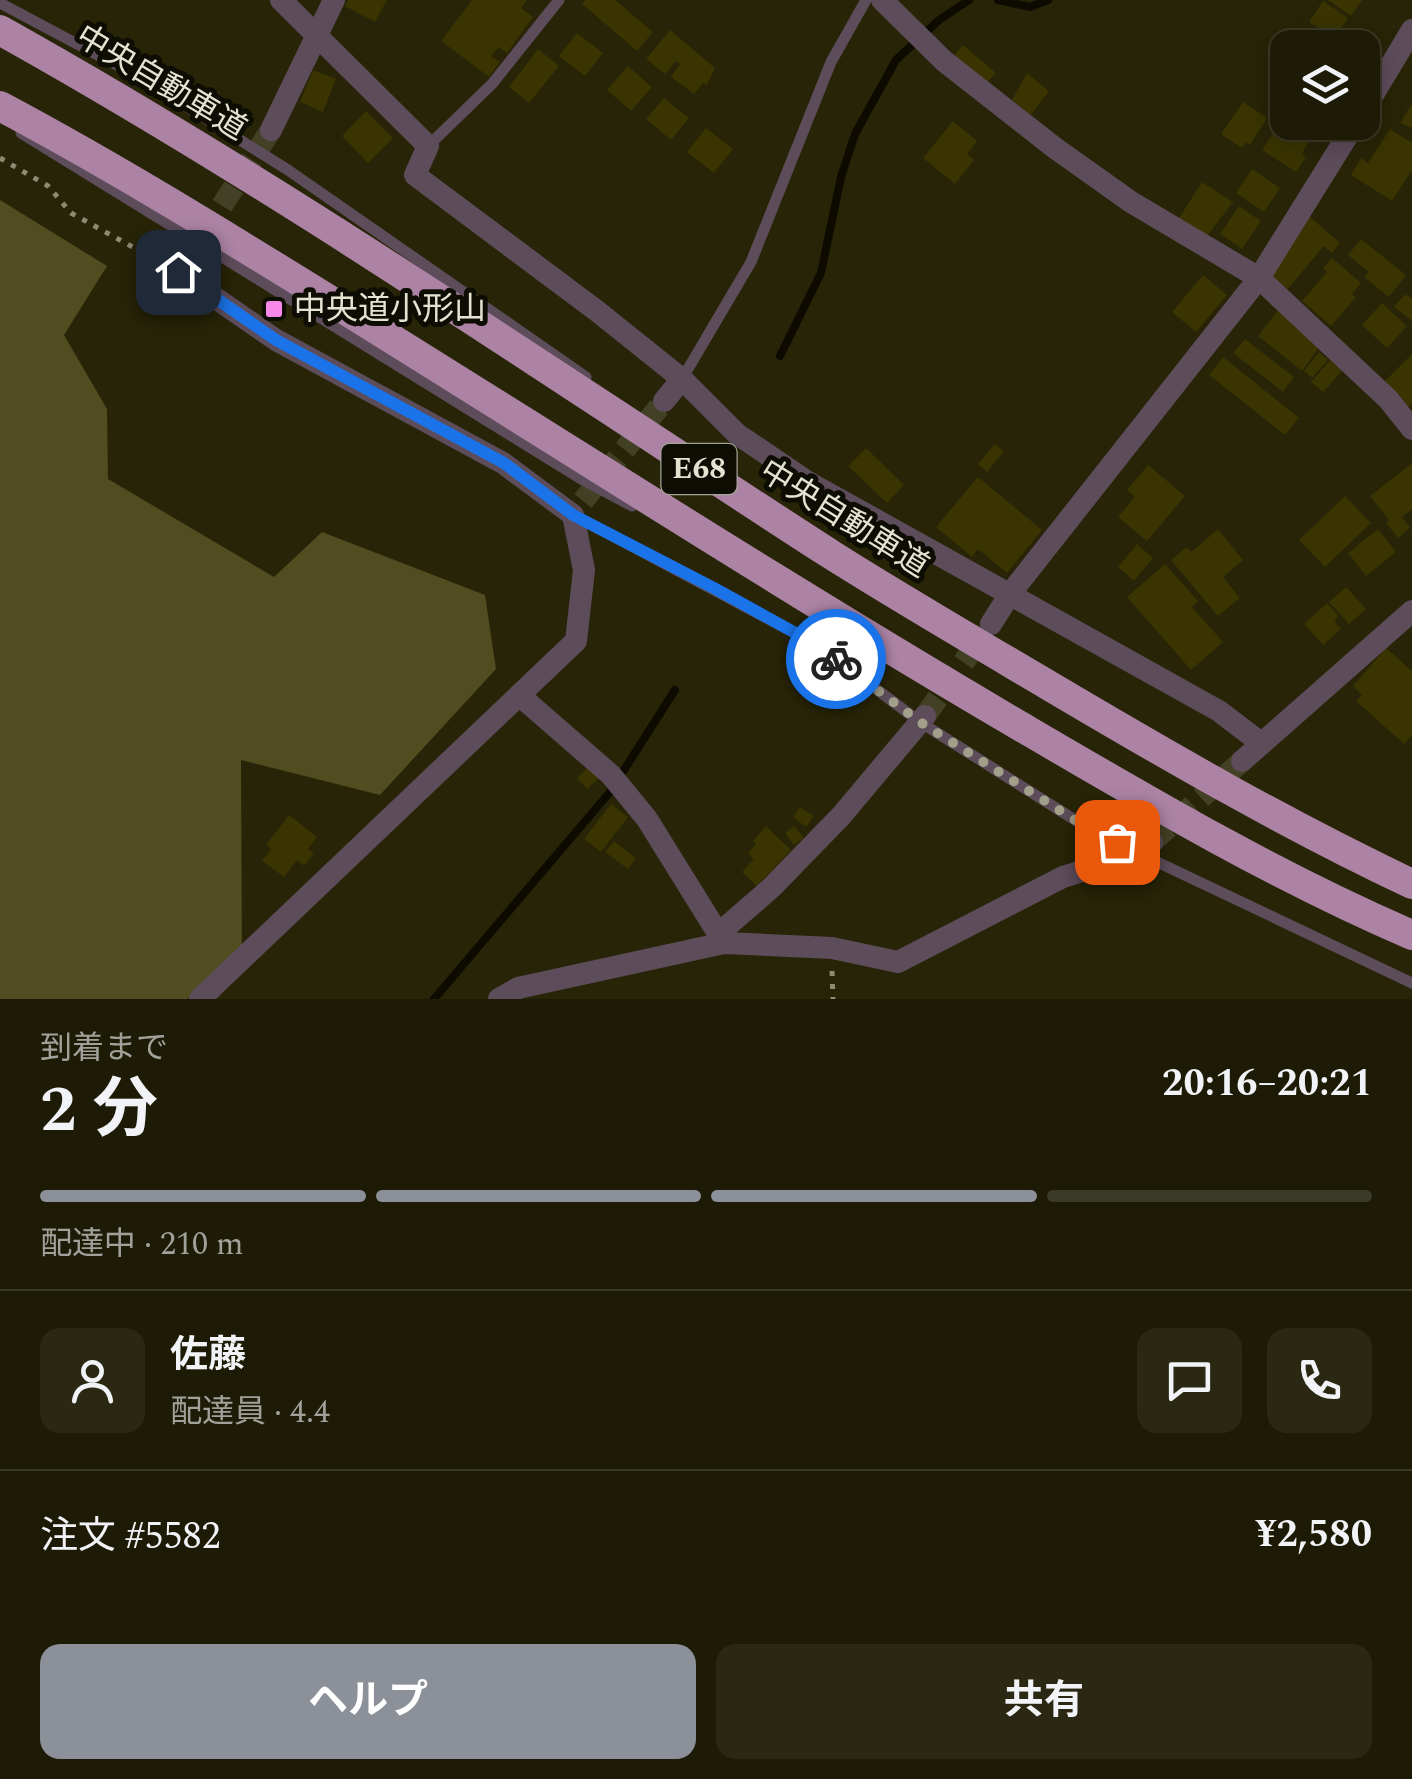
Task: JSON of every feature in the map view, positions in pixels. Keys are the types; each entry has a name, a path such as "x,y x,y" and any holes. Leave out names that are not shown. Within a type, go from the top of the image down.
{"highway":[{"name":"中央自動車道","path":"0,30 229,164 840,560 1171,758 1314,838 1412,884"},
{"name":"E68","path":"0,106 194,216 812,602 1266,868 1412,935"}],"street":[{"path":"280,0 428,146 415,174 682,379 737,434 808,482 1219,711 1261,744"},
{"path":"271,130 334,0"},
{"path":"882,0 944,61 1055,148 1131,202 1259,278 1388,399 1412,429"},
{"path":"1380,82 1412,30"},
{"path":"991,624 1010,594 1259,278 1345,140"},
{"path":"182,267 276,340 504,463 578,508 584,570 576,641 200,999"},
{"path":"664,401 682,379"},
{"path":"1242,761 1412,611"},
{"path":"519,695 618,784 647,819 721,938"},
{"path":"721,938 841,816 922,719"},
{"path":"499,999 518,988 721,938 832,948 898,962 1063,877 1146,847"}],"lane":[{"path":"428,146 501,74 559,0"},
{"path":"682,379 751,262 831,62 866,0"},
{"path":"0,4 139,77 288,170 604,390 707,474"},
{"path":"0,120 583,480 812,602"},
{"path":"578,508 819,646 1094,832 1146,847 1326,945 1412,983"}],"path":[{"path":"0,158 48,186 71,213 182,267"}],"shaded area":[{"path":"0,200 107,266 64,335 107,409 108,479 274,577 322,532 485,595 496,669 380,795 241,760 242,958 187,999 0,999"}],"building":[{"path":"348,0 387,0 375,22 345,6"},
{"path":"472,0 527,0 521,8 533,17 507,53 499,47 491,56 500,62 489,77 441,41"},
{"path":"585,0 615,0 653,32 637,51 582,4"},
{"path":"1328,0 1362,0 1351,16"},
{"path":"1323,1 1348,18 1340,30 1321,30 1309,22"},
{"path":"670,30 715,68 707,85 703,83 694,94 671,77 680,64 676,61 665,74 646,59"},
{"path":"577,33 603,53 585,76 559,56"},
{"path":"963,45 996,73 986,84 954,55"},
{"path":"538,49 559,66 529,103 509,87"},
{"path":"628,66 652,87 631,111 607,90"},
{"path":"313,70 336,79 323,112 300,102"},
{"path":"1027,73 1049,91 1031,115 1012,100"},
{"path":"664,98 689,118 671,140 646,119"},
{"path":"1243,102 1267,118 1250,145 1246,142 1242,148 1221,134"},
{"path":"1412,104 1412,128 1400,123"},
{"path":"366,111 393,138 368,163 342,136"},
{"path":"953,121 977,141 967,154 974,160 955,184 923,158"},
{"path":"706,128 733,149 714,173 687,152"},
{"path":"1390,129 1412,143 1412,170 1392,201 1351,175 1361,158 1368,163"},
{"path":"1270,138 1308,143 1302,154 1306,157 1296,172 1262,150"},
{"path":"1252,169 1280,188 1264,212 1236,193"},
{"path":"1202,182 1233,202 1207,236 1179,218"},
{"path":"1239,206 1261,221 1242,249 1220,234"},
{"path":"1309,216 1340,243 1332,253 1324,246 1286,291 1269,277"},
{"path":"1361,239 1406,275 1389,297 1364,277 1369,272 1348,255"},
{"path":"1332,258 1361,283 1352,294 1356,297 1331,326 1302,301 1327,272 1323,268"},
{"path":"1203,275 1227,295 1196,332 1172,312"},
{"path":"1405,294 1412,299 1412,321 1394,307"},
{"path":"1382,303 1407,326 1387,348 1362,325"},
{"path":"1280,308 1323,342 1302,371 1258,336"},
{"path":"1245,339 1294,377 1283,392 1233,353"},
{"path":"1319,352 1328,360 1312,378 1304,371"},
{"path":"1412,354 1412,404 1408,407 1384,382"},
{"path":"1223,357 1299,418 1285,435 1209,375"},
{"path":"1330,360 1342,371 1323,392 1311,382"},
{"path":"995,444 1004,451 987,472 978,464"},
{"path":"866,448 904,485 887,503 848,466"},
{"path":"1412,463 1412,509 1402,517 1410,528 1398,538 1370,496"},
{"path":"1148,465 1185,496 1147,541 1118,517 1135,497 1127,490"},
{"path":"978,477 1042,530 1007,573 978,549 972,557 936,527"},
{"path":"1345,496 1371,523 1325,567 1299,540"},
{"path":"1218,529 1243,560 1223,577 1240,598 1218,616 1171,560 1187,547 1191,552"},
{"path":"1378,529 1396,552 1366,576 1348,553"},
{"path":"1137,544 1153,558 1134,581 1118,567"},
{"path":"1165,564 1198,601 1192,607 1223,642 1191,670 1127,597"},
{"path":"1346,587 1366,609 1349,624 1329,602"},
{"path":"1327,603 1339,616 1334,621 1341,629 1323,645 1304,624"},
{"path":"1386,648 1412,671 1412,735 1404,744 1356,701 1362,695 1353,686"},
{"path":"588,767 599,778 587,789 577,778"},
{"path":"611,804 628,817 601,852 584,839"},
{"path":"800,807 814,816 806,827 793,817"},
{"path":"289,815 317,837 308,849 314,853 304,866 297,860 284,877 262,861 271,849 266,845"},
{"path":"766,826 791,850 757,886 742,872 754,859 748,853"},
{"path":"794,826 804,838 794,845 785,833"},
{"path":"614,841 636,858 628,869 605,852"}],"waterway":[{"path":"780,356 821,273 841,177 855,134 896,60 939,20 969,0"},
{"path":"998,0 1030,7 1048,0"},
{"path":"434,999 610,792 675,690"}],"tunnel":[{"path":"186,261 271,130"},
{"path":"583,501 664,401"},
{"path":"925,716 986,631"},
{"path":"1152,842 1242,761"}],"way so far":[{"path":"836,659 920,722 1094,832 1117,842"}],"place":[{"name":"中央道小形山","path":"274,309"}],"route":[{"path":"178,272 276,340 504,463 573,515 714,588 836,659"}]}
